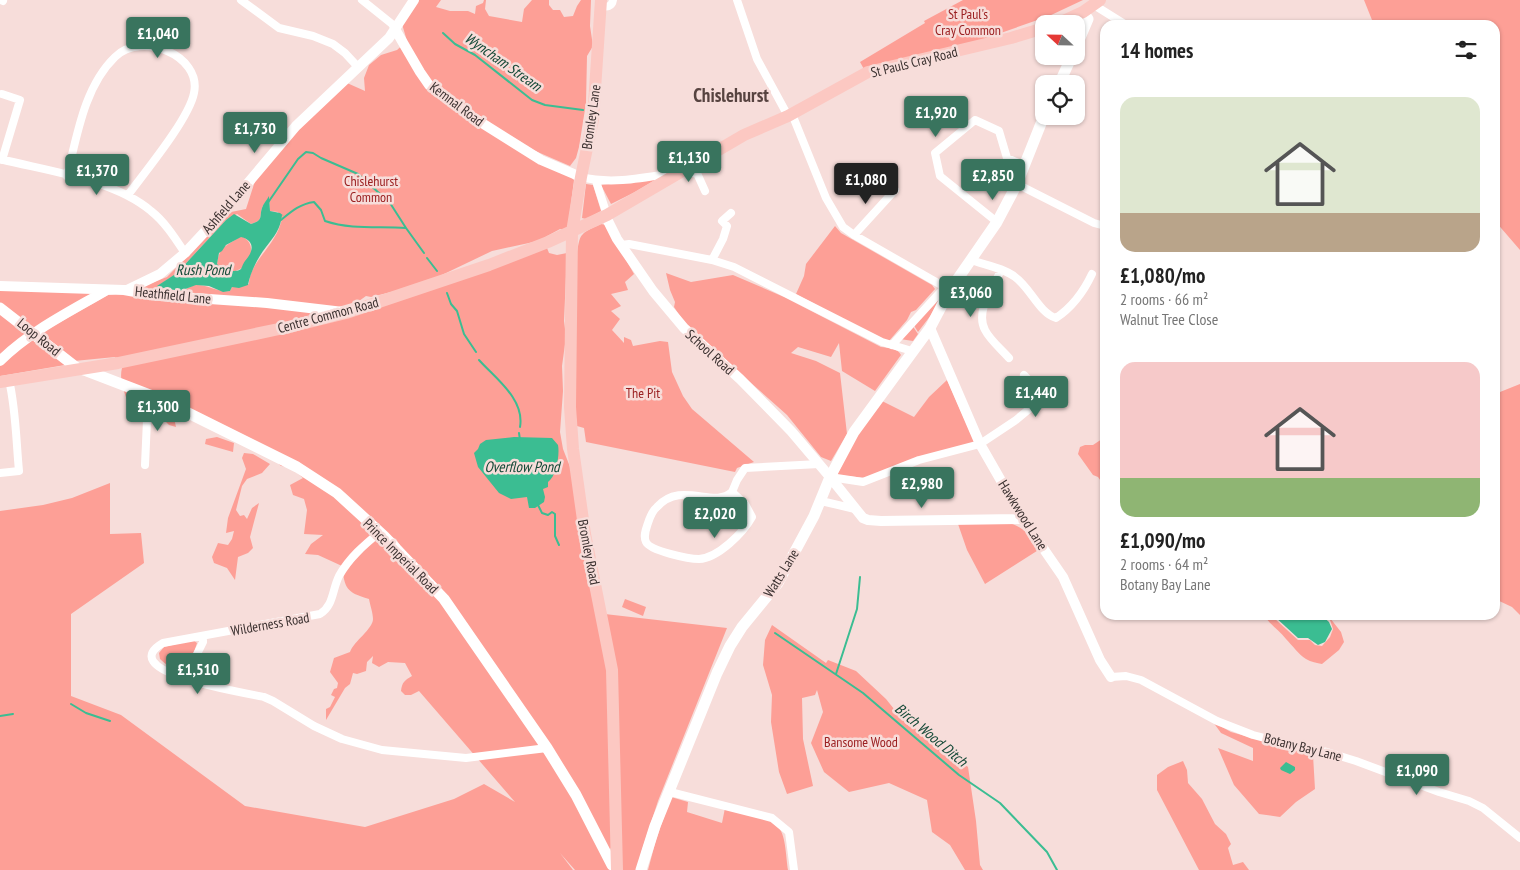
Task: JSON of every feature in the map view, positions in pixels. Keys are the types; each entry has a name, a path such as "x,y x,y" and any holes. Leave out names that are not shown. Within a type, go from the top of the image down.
{"main road":[{"path":"1076,15 1097,2"},
{"name":"Bromley Lane","path":"572,232 593,119 601,4"},
{"path":"1083,12 1088,19 1085,26"},
{"name":"St Pauls Cray Road","path":"672,176 744,135 790,115 863,75 876,70 1035,31"},
{"name":"Watts Lane","path":"642,870 655,826 717,673 730,646 742,627 778,583 814,516 830,477 854,432 930,328 948,289 997,222 1017,184 1041,125"},
{"name":"Centre Common Road","path":"5,381 128,361 346,313 489,265 572,232 606,215 672,176"},
{"name":"Bromley Road","path":"572,232 570,407 572,436 585,534 612,670 616,868"},
{"name":"Loop Road","path":"0,308 77,368"},
{"name":"Prince Imperial Road","path":"77,368 87,370 160,399 297,467 338,493 380,532 444,599 547,748 576,795 612,865 616,868"}],"street":[{"path":"241,0 279,28 313,36 333,44 346,53 358,67"},
{"name":"Kemnal Road","path":"362,0 392,24 429,85 474,118 541,160 581,177"},
{"name":"Ashfield Lane","path":"127,290 160,274 185,253 226,209 281,142 389,38 414,0"},
{"path":"601,4 608,7 613,0"},
{"path":"737,0 757,59 790,115 826,198 844,227 854,235 948,289 892,345"},
{"path":"1097,2 1120,20"},
{"path":"67,176 82,115 103,71 115,56 124,50 150,45 160,47 183,61 195,82 194,95 181,121 128,196"},
{"path":"2,94 20,100 1,159 110,188 128,196 153,212 185,253"},
{"path":"997,222 940,176 935,152 974,120 999,132 1007,158 1025,166"},
{"path":"690,166 694,173 696,171 706,191"},
{"path":"581,177 596,181 625,181 666,174 672,176"},
{"path":"596,181 606,215"},
{"path":"1017,184 1094,224 1100,225"},
{"path":"854,235 895,190"},
{"path":"712,260 723,239 726,226 722,221 731,213"},
{"name":"School Road","path":"606,215 617,239 653,291 684,328 740,379 791,431 855,509"},
{"path":"622,245 629,244 712,260 734,267 882,342 912,351"},
{"path":"971,260 1014,275 1022,282 1049,316 1056,318 1076,299 1092,274"},
{"path":"1001,270 982,310 982,323 985,332 1009,358"},
{"name":"Heathfield Lane","path":"0,286 127,290 152,295 267,303 346,313"},
{"path":"0,361 50,323 108,289"},
{"name":"Hawkwood Lane","path":"930,328 980,444 1023,519 1063,577 1100,660 1111,677"},
{"path":"919,342 939,350"},
{"path":"830,477 863,482 919,460 980,444 1016,420 1034,405 1039,392 1024,375"},
{"path":"0,473 19,471 16,421 5,381"},
{"path":"145,465 147,420 157,407 160,399"},
{"path":"732,492 745,504 752,517 745,529 715,554 700,559 667,553 650,547 646,542 644,534 651,514 667,498 685,494 717,498 727,497 732,492 745,468 819,464"},
{"path":"820,501 855,509 862,518 868,520 1023,519"},
{"name":"Wilderness Road","path":"380,532 357,551 339,577 326,610 320,614 164,643 153,654 156,665 188,681 264,697 314,726 342,739 382,750 466,758 547,748"},
{"path":"188,681 194,660 203,642 203,637"},
{"name":"Botany Bay Lane","path":"1111,677 1126,676 1141,680 1217,721 1252,734 1295,746 1328,752 1469,801 1483,808 1520,838"},
{"path":"670,792 772,818 789,832 794,870"}],"green space":[{"name":"Chislehurst Common","path":"417,0 441,0 436,7 450,11 468,11 475,14 476,6 486,0 485,9 489,16 522,22 524,9 532,0 549,0 549,5 553,10 560,10 564,17 573,16 581,0 591,0 590,26 593,46 587,56 586,103 576,158 570,166 533,150 574,180 568,226 565,230 560,229 538,241 492,251 423,284 371,297 366,296 359,301 286,322 281,329 547,248 549,253 557,255 567,253 564,321 566,337 562,366 563,391 560,432 563,449 574,477 581,550 596,613 727,628 658,801 641,853 638,870 622,870 611,848 609,850 611,870 575,870 560,853 573,870 0,870 0,511 43,505 72,498 110,483 110,534 141,533 144,563 71,614 71,696 121,715 245,806 365,827 454,799 484,784 515,802 419,691 411,695 405,695 401,691 404,682 412,676 405,663 388,662 379,667 372,663 373,656 367,662 366,671 357,674 353,673 350,684 345,688 326,720 326,709 330,707 335,697 331,695 334,689 337,688 338,683 330,672 334,658 350,652 370,627 373,617 369,599 348,589 344,580 342,566 318,555 305,554 311,544 323,535 304,534 307,510 304,499 293,495 290,485 303,478 290,467 281,466 275,460 193,413 173,413 176,427 169,425 161,417 162,408 148,400 146,416 140,419 132,414 122,386 122,368 115,357 74,361 42,335 43,332 108,295 142,290 141,287 167,277 231,212 246,209 255,181 294,134 347,83 365,91 364,78 369,65 381,55 397,50 407,41 402,24","holes":["269,197 270,211 278,212 282,219 271,243 258,260 249,284 232,287 230,291 221,291 200,285 193,285 178,291 167,290 158,286 177,273 226,220 237,214 251,224 258,221","387,535 396,539 400,545 396,546 378,538"]},
{"name":"St Paul's Cray Common","path":"963,0 1083,0 1051,15 1035,15 1035,21 995,35 990,39 865,71 860,62 925,23 924,21"},
{"path":"1364,0 1520,0 1520,250 1500,227 1500,20 1372,20"},
{"path":"660,177 611,204 601,185"},
{"path":"586,184 593,185 601,211 586,219 582,218"},
{"name":"The Pit","path":"601,224 606,225 634,274 625,282 628,290 611,294 621,306 611,311 620,319 612,330 624,343 624,337 631,340 633,346 660,341 668,342 672,372 683,396 692,409 754,462 737,468 735,472 586,442 584,428 577,426 574,400 576,257 581,236"},
{"path":"835,226 841,233 932,285 935,289 916,310 911,312 907,320 889,341 882,340 796,294 804,276 806,264"},
{"path":"241,236 248,241 251,248 247,263 234,271 226,270 217,264 220,253 222,249"},
{"path":"666,273 691,282 733,275 784,297 881,347 900,353 901,355 875,391 842,371 839,343 831,357 798,347 791,353 816,361 840,373 847,434 831,461 821,457 787,415 686,325 674,307 675,302"},
{"path":"0,289 94,292 34,328 0,304"},
{"path":"940,297 931,315 918,332 913,324"},
{"path":"0,312 28,333 0,354"},
{"path":"912,325 918,334 913,341 900,339"},
{"path":"34,338 65,365 0,376 0,365"},
{"path":"947,380 975,443 866,478 837,475 860,429 880,400 914,417 929,397"},
{"path":"1520,384 1520,615 1512,607 1500,601 1500,392"},
{"path":"217,437 234,443 233,452 205,444 206,439"},
{"path":"1100,440 1100,480 1093,475 1078,454 1080,447 1093,445"},
{"path":"244,453 253,454 270,464 262,473 247,479 242,486 236,510 240,516 244,515 247,519 252,508 259,503 250,537 253,548 248,553 238,557 235,580 227,568 214,563 212,557 218,543 228,545 232,539 234,531 226,533 228,518 246,469 242,458"},
{"path":"1009,523 1023,530 1040,549 985,584 967,550 958,524"},
{"path":"625,599 646,607 643,616 622,607"},
{"path":"1268,620 1276,620 1298,640 1310,640 1315,645 1322,646 1330,637 1333,629 1330,620 1332,620 1341,632 1344,642 1339,650 1322,664 1312,662 1300,655"},
{"name":"Bansome Wood","path":"772,625 826,663 828,660 856,671 886,699 906,724 933,737 968,767 980,865 983,870 965,870 950,845 932,832 927,800 889,783 849,792 824,772 811,743 823,712 817,690 815,695 802,698 803,739 813,786 787,794 779,772 771,722 772,695 763,665 765,640"},
{"path":"193,640 197,643 188,671 180,671 173,668 160,659 159,653 164,647"},
{"path":"1213,722 1231,732 1313,755 1315,789 1296,802 1280,817 1259,814 1234,785 1218,748 1253,761 1253,748 1221,733"},
{"path":"1183,761 1187,770 1188,783 1202,799 1215,824 1226,834 1231,844 1228,848 1233,865 1243,862 1249,870 1199,870 1157,790 1157,775 1168,767"},
{"path":"671,797 688,802 687,812 722,823 725,808 769,820 779,828 783,836 788,870 648,870"}],"water":[{"name":"Rush Pond","path":"269,196 270,211 280,213 284,216 282,215 277,232 257,260 248,285 239,288 232,287 230,291 223,292 209,286 196,285 180,291 157,286 177,273 226,220 234,214 251,224 258,221","holes":["241,237 246,239 252,247 240,270 223,269 217,264 219,253 226,245"]},
{"name":"Overflow Pond","path":"514,437 552,438 558,445 558,460 555,471 548,482 548,487 543,489 544,502 535,508 529,508 527,497 511,499 499,493 478,467 474,453 480,444 486,440"},
{"path":"1278,620 1327,620 1332,629 1325,642 1318,645 1308,638 1298,638"},
{"path":"1286,762 1295,767 1295,770 1290,774 1280,768"}],"waterway":[{"name":"Wyncham Stream","path":"443,33 455,44 475,55 532,100 545,105 583,110"},
{"path":"267,204 298,159 306,152 313,153 358,174 390,203 406,228"},
{"path":"281,220 300,206 314,202 321,210 325,221 335,224 355,227 406,228 424,253"},
{"path":"427,258 437,271"},
{"path":"447,293 451,304 457,311 464,334 476,352"},
{"path":"479,360 513,398 518,407 520,427"},
{"path":"519,433 520,440"},
{"path":"538,505 542,513 548,515 552,512 555,514 555,536 559,545"},
{"path":"836,674 857,609 860,577"},
{"name":"Birch Wood Ditch","path":"775,633 863,693 959,775 1000,803 1047,852 1057,870"},
{"path":"71,704 86,713 110,721"},
{"path":"0,716 13,714"}],"district":[{"name":"Chislehurst","path":"731,95"}]}
